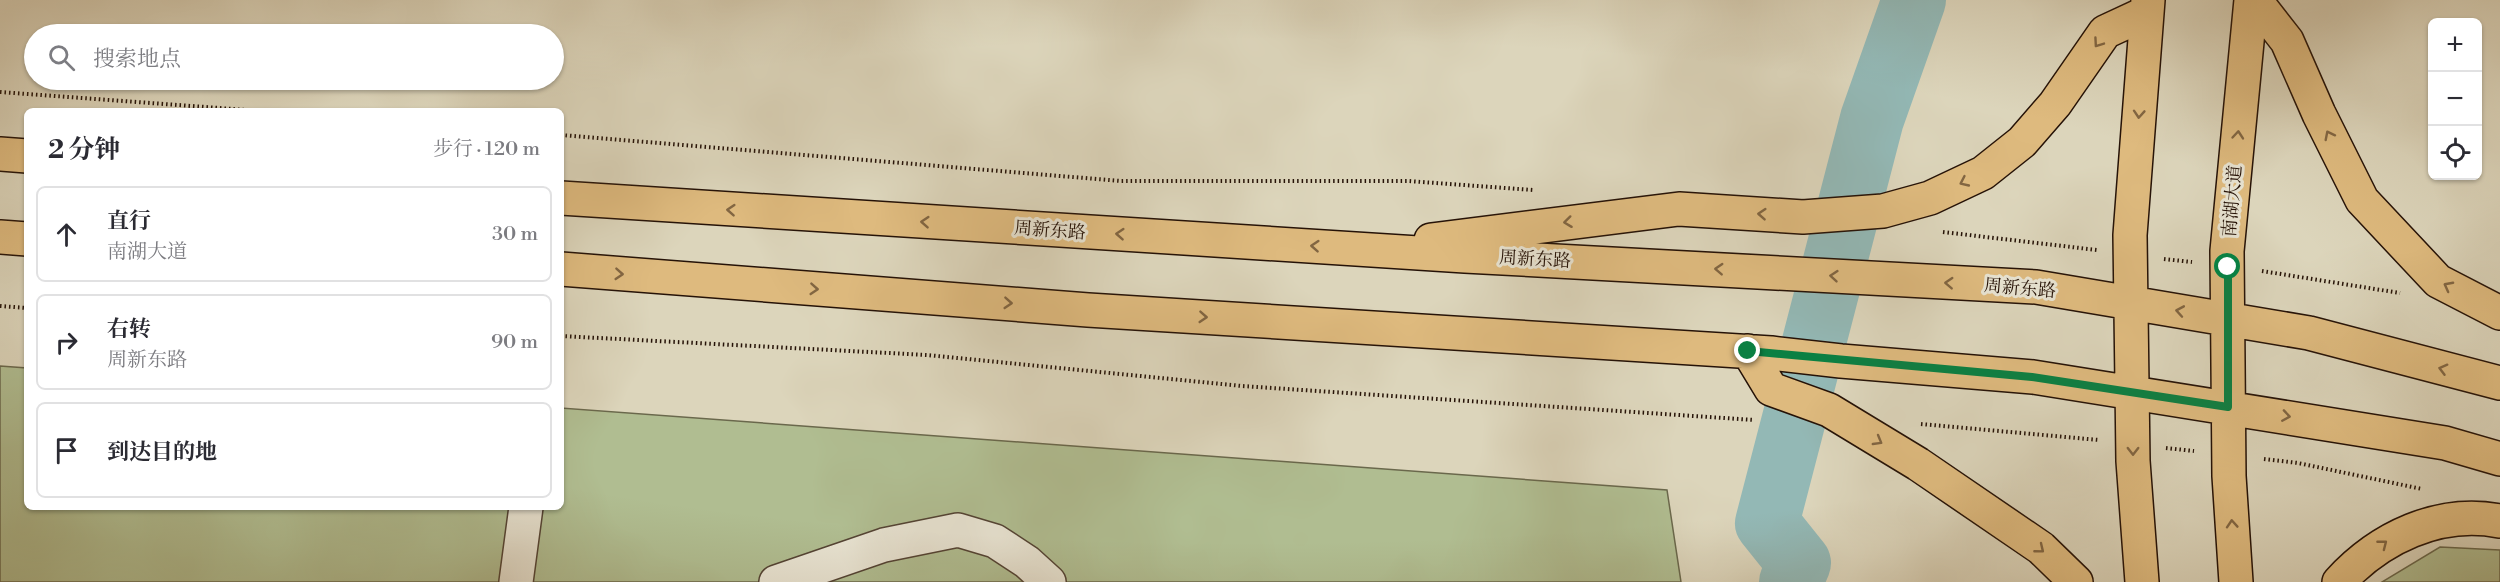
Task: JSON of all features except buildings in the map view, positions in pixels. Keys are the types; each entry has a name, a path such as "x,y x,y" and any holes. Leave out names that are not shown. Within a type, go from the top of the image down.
{"main road":[{"path":"2253,0 2287,40 2319,114 2362,200 2438,281 2500,313"},
{"name":"南湖大道","path":"2236,582 2229,476 2227,251 2253,0"},
{"path":"1373,250 1476,233 1679,208 1820,216 1883,211 1930,198 1983,173 2022,142 2055,104 2105,32 2147,7"},
{"path":"2142,582 2133,461 2130,235 2147,7"},
{"path":"0,154 24,156"},
{"name":"周新东路","path":"564,198 1373,250 2036,287 2309,333 2500,383"},
{"path":"0,237 24,238"},
{"path":"564,270 1088,310 1760,352 2032,377 2445,443 2500,459"},
{"path":"1760,352 1771,389 1829,410 1918,464 2041,548 2076,582"},
{"path":"2339,582 2391,538 2436,522 2500,521"}],"lane":[{"path":"516,582 526,510"},
{"path":"776,582 884,544 958,530 995,541 1049,582"}],"path":[{"path":"0,92 219,108"},
{"path":"564,135 1121,181 1408,181 1536,190"},
{"path":"0,306 24,308"},
{"path":"564,336 927,354 1242,386 1751,420"}],"green space":[{"path":"0,366 24,368 24,510 564,510 564,408 1667,490 1681,582 0,582"},
{"path":"2440,547 2500,550 2500,582 2382,582"}],"waterway":[{"path":"1791,582 1799,563 1767,523 1872,119 1914,0"}],"route":[{"path":"1748,351 2032,377 2228,407 2228,267"}]}
